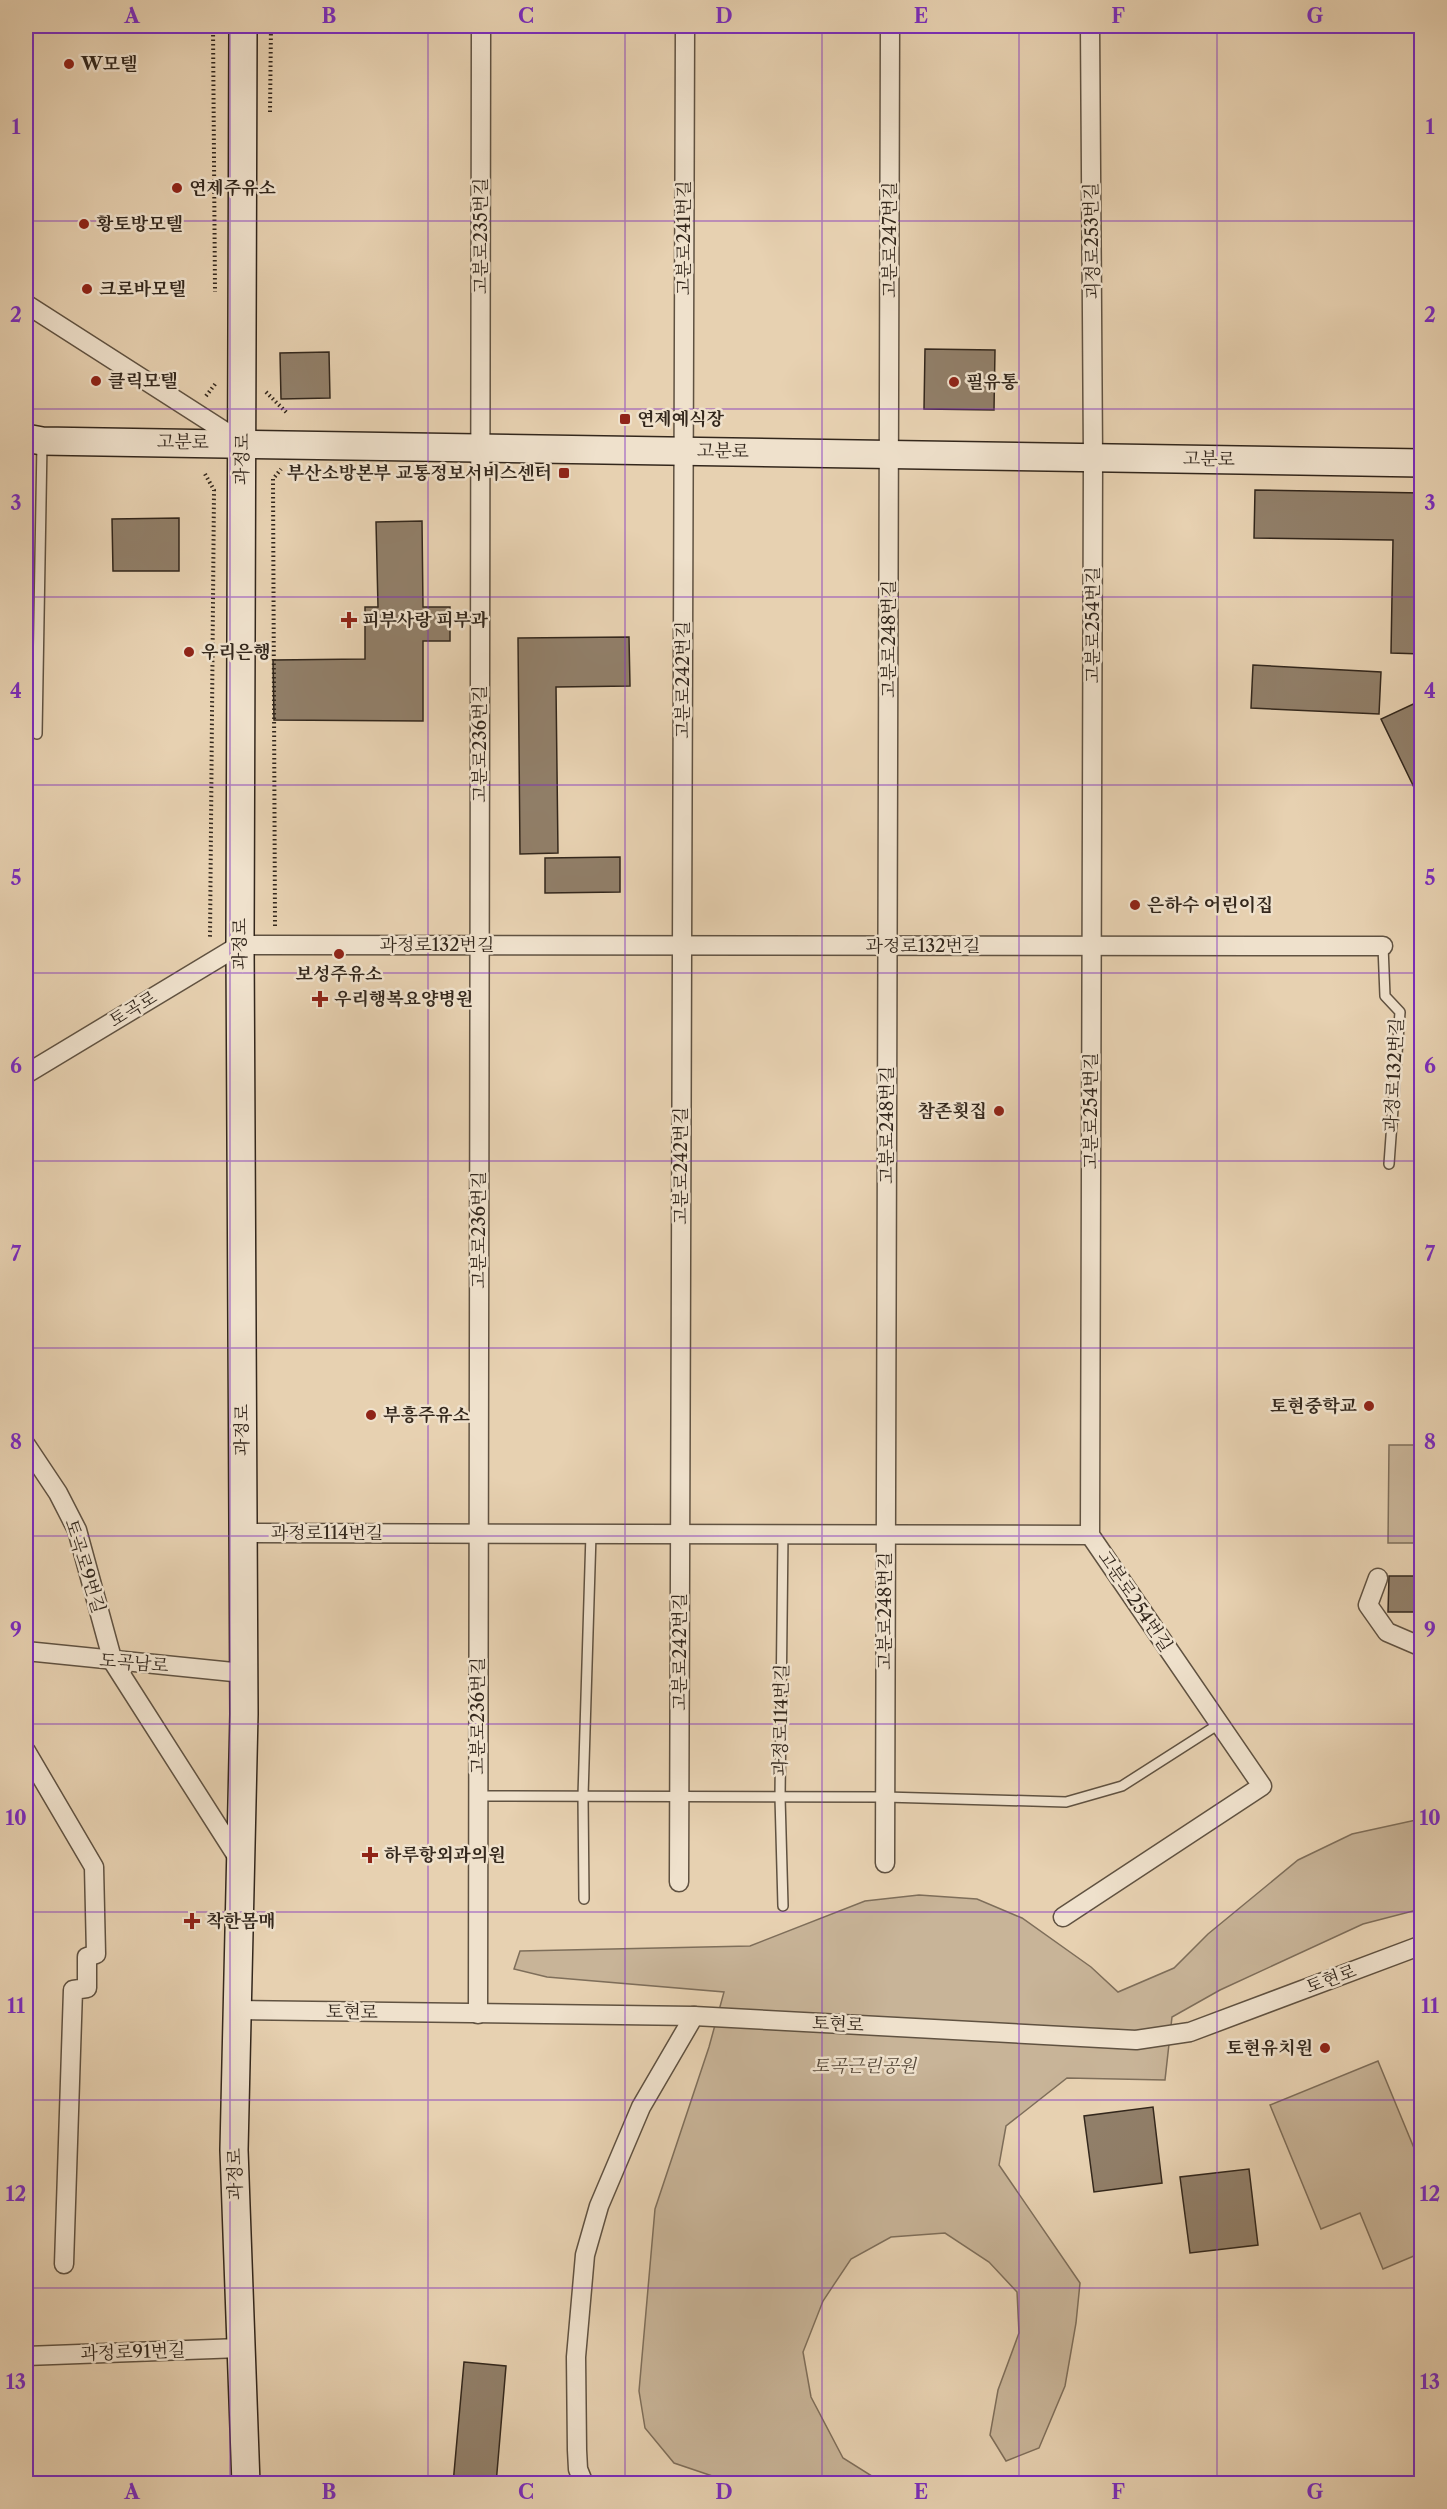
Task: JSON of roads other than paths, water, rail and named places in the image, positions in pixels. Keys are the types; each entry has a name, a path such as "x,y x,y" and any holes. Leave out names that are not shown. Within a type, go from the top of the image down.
{"main road":[{"name":"과정로","path":"243,26 243,443 240,564 243,1673 234,2150 246,2484"},
{"name":"고분로","path":"34,439 1422,463"}],"street":[{"name":"고분로235번길","path":"481,26 481,447"},
{"name":"고분로241번길","path":"683,450 685,26"},
{"name":"고분로247번길","path":"890,26 890,454"},
{"name":"괴정로253번길","path":"1090,26 1093,457"},
{"path":"26,304 243,443"},
{"name":"고분로236번길","path":"478,2014 481,447"},
{"name":"고분로242번길","path":"679,1882 683,450"},
{"name":"고분로248번길","path":"885,1863 890,454"},
{"name":"고분로254번길","path":"1063,1917 1262,1786 1090,1534 1093,457"},
{"name":"과정로132번길","path":"240,945 1383,946"},
{"name":"토곡로","path":"26,1074 240,945"},
{"name":"토곡로9번길","path":"26,1445 58,1492 77,1530 113,1662"},
{"name":"과정로114번길","path":"243,1533 1090,1534"},
{"path":"1378,1578 1368,1605 1387,1632 1422,1647"},
{"name":"도곡남로","path":"26,1651 113,1662 243,1673"},
{"path":"113,1662 241,1863"},
{"path":"26,1751 94,1867 96,1954 87,1957 87,1988 73,1990 64,2264"},
{"name":"토현로","path":"238,2010 694,2016 1136,2040 1190,2031 1422,1946"},
{"path":"584,2484 578,2469 576,2357 581,2281 587,2247 599,2206 641,2107 694,2016"},
{"name":"과정로91번길","path":"26,2356 240,2348"}],"lane":[{"path":"34,439 37,734"},
{"name":"과정로132번길","path":"1383,946 1385,996 1400,1012 1389,1164"},
{"path":"584,1899 583,1797 591,1534"},
{"name":"과정로114번길","path":"783,1534 780,1797 783,1906"},
{"path":"478,1796 885,1797 1066,1802 1122,1786 1219,1724"}],"place":[{"name":"W모텔","path":"69,64"},
{"name":"연제주유소","path":"177,188"},
{"name":"황토방모텔","path":"84,224"},
{"name":"크로바모텔","path":"87,289"},
{"name":"클릭모텔","path":"96,381"},
{"name":"필유통","path":"954,382"},
{"name":"연제예식장","path":"625,419"},
{"name":"부산소방본부 교통정보서비스센터","path":"564,473"},
{"name":"피부사랑 피부과","path":"349,620"},
{"name":"우리은행","path":"189,652"},
{"name":"은하수 어린이집","path":"1135,905"},
{"name":"보성주유소","path":"339,954"},
{"name":"우리행복요양병원","path":"320,999"},
{"name":"참존횟집","path":"999,1111"},
{"name":"토현중학교","path":"1369,1406"},
{"name":"부흥주유소","path":"371,1415"},
{"name":"하루항외과의원","path":"370,1855"},
{"name":"착한몸매","path":"192,1921"},
{"name":"토현유치원","path":"1325,2048"}],"park label":[{"name":"토곡근린공원","path":"864,2066"}]}
